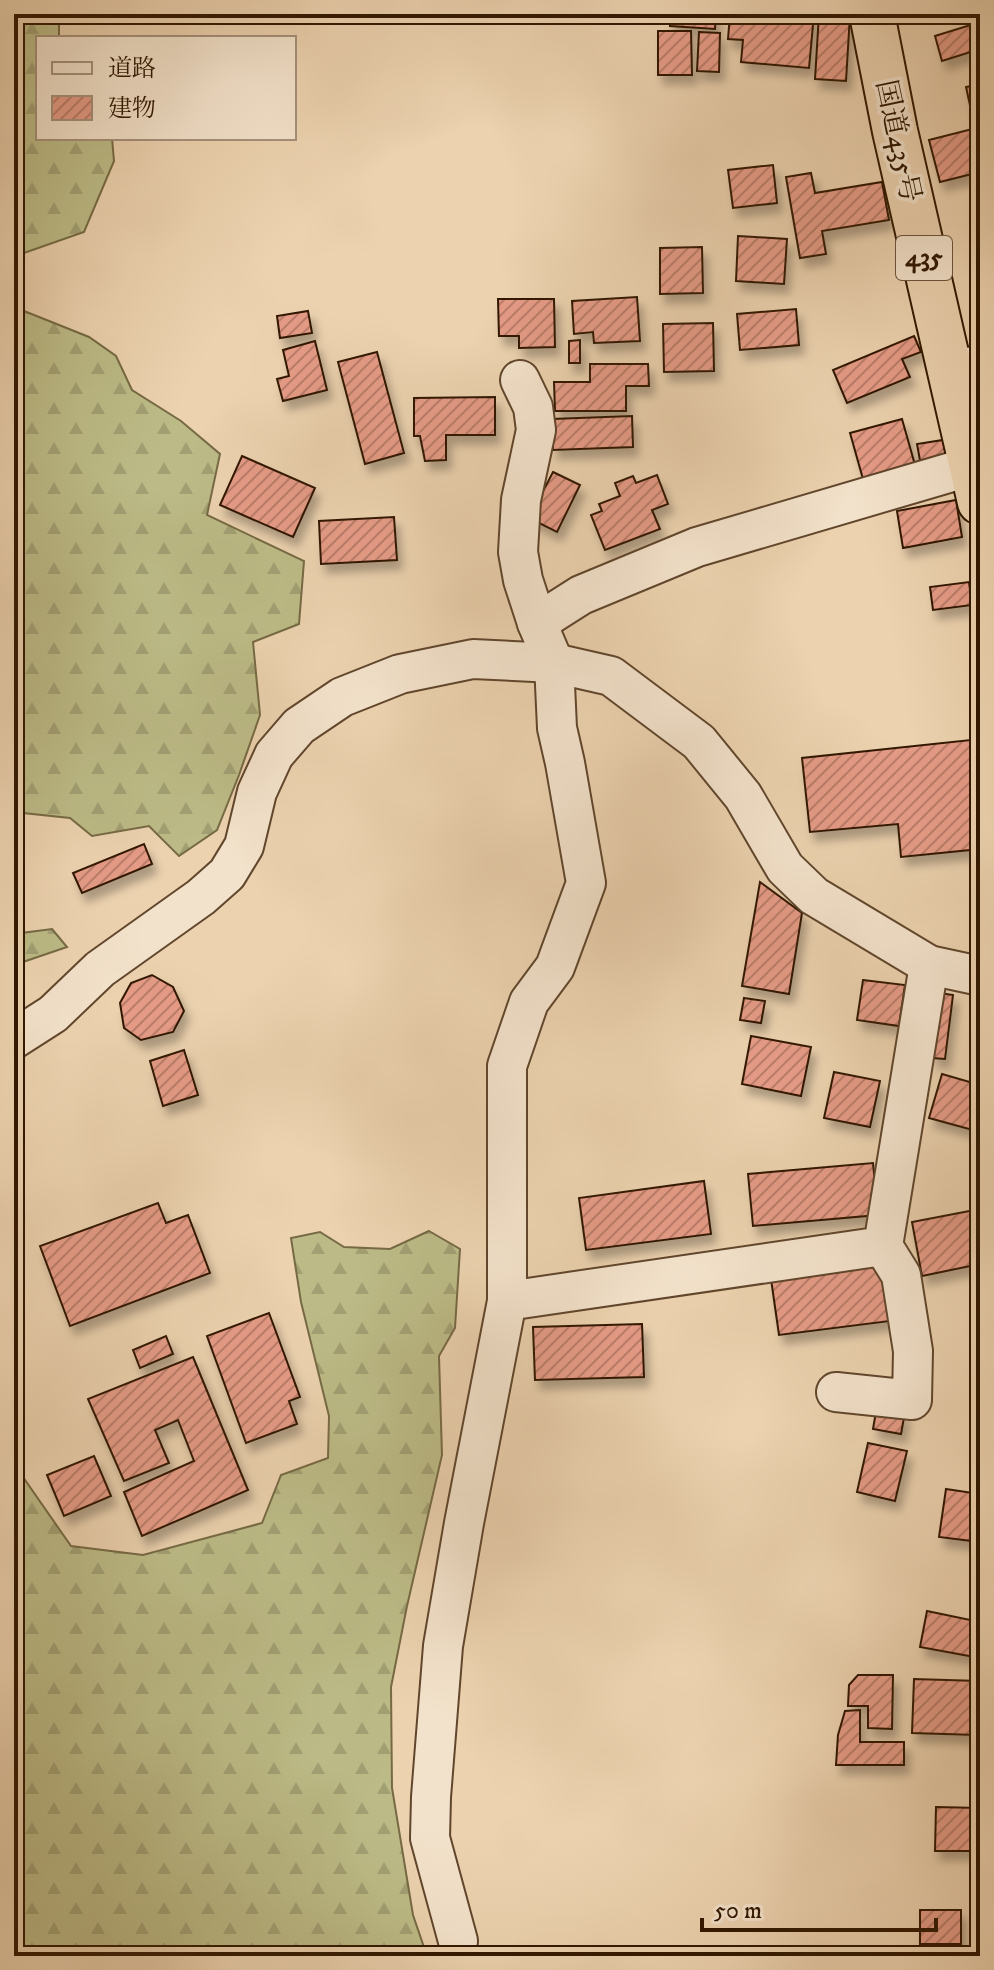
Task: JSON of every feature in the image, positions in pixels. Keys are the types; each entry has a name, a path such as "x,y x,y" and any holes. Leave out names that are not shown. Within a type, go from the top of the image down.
{"highway":[{"name":"国道435号","path":"872,14 895,131 965,367 976,484"}],"street":[{"path":"458,1941 430,1838 431,1797 443,1646 507,1301 507,1066 529,1002 555,967 586,883 557,728 554,663 523,580 518,552 521,500 536,430 533,407 520,380"},
{"path":"537,623 581,595 697,547 976,484"},
{"path":"14,1039 53,1014 100,969 201,897 227,874 244,846 257,792 274,755 299,726 342,697 400,674 473,659 554,663 611,676 699,742 743,796 785,868 814,896 929,965 980,976"},
{"path":"836,1392 912,1400 913,1351 901,1275 883,1246 929,965"},
{"path":"507,1301 883,1246"}],"green space":[{"path":"14,14 59,14 59,36 36,36 36,140 112,140 114,161 84,232 24,253 14,253"},
{"path":"14,307 89,337 116,356 132,390 181,421 220,454 207,515 304,561 299,624 253,642 260,715 217,830 179,856 149,826 92,836 70,818 14,812"},
{"path":"52,929 67,947 14,965 14,934"},
{"path":"429,1231 460,1249 455,1328 439,1356 442,1455 391,1687 392,1788 413,1915 427,1956 14,1956 14,1467 71,1546 143,1555 262,1523 281,1475 328,1458 329,1416 301,1302 291,1238 320,1232 344,1247 390,1249"}],"building":[{"path":"670,14 716,14 715,29 670,26"},
{"path":"730,14 814,14 809,68 741,62 743,40 728,39"},
{"path":"819,14 850,15 846,81 815,79"},
{"path":"977,23 980,49 942,61 935,36"},
{"path":"658,31 691,31 692,75 658,75"},
{"path":"699,32 720,33 719,72 697,71"},
{"path":"980,84 980,118 973,119 966,87"},
{"path":"980,127 980,172 940,182 929,140"},
{"path":"773,165 777,203 733,208 728,170"},
{"path":"811,173 815,193 882,182 889,220 822,231 826,254 800,258 786,177"},
{"path":"738,236 787,239 784,284 736,281"},
{"path":"702,247 703,293 660,294 660,248"},
{"path":"637,297 640,341 594,343 593,332 574,334 572,301"},
{"path":"498,299 554,299 555,347 519,348 519,336 499,336"},
{"path":"796,309 799,345 740,350 737,314"},
{"path":"308,311 312,333 280,338 277,316"},
{"path":"713,323 714,371 664,372 663,324"},
{"path":"914,336 921,352 902,359 910,377 847,403 833,370"},
{"path":"580,340 580,363 569,363 569,341"},
{"path":"315,341 327,390 283,401 277,379 289,376 283,350"},
{"path":"377,352 404,453 365,464 338,362"},
{"path":"590,364 648,364 649,386 626,386 626,411 555,411 554,382 590,382"},
{"path":"495,397 495,435 446,435 446,460 425,461 420,436 414,436 414,398"},
{"path":"632,416 633,447 553,450 552,419"},
{"path":"902,419 915,465 863,479 850,433"},
{"path":"943,440 947,462 921,466 917,444"},
{"path":"242,456 315,488 293,537 220,505"},
{"path":"553,472 580,485 557,532 529,518"},
{"path":"657,475 668,504 652,510 660,529 605,550 591,515 602,511 599,504 620,496 615,483 633,476 636,483"},
{"path":"956,500 962,537 903,548 897,511"},
{"path":"394,517 397,560 321,564 319,521"},
{"path":"969,582 972,605 933,610 930,587"},
{"path":"980,739 980,849 901,857 898,824 810,832 802,758"},
{"path":"144,844 152,864 82,893 73,873"},
{"path":"760,882 802,913 789,994 742,986"},
{"path":"152,975 173,987 184,1011 173,1032 141,1040 124,1028 120,1003 131,983"},
{"path":"863,980 905,985 899,1026 857,1020"},
{"path":"940,993 953,995 945,1059 932,1058"},
{"path":"744,998 765,1001 761,1023 740,1020"},
{"path":"751,1036 811,1047 801,1096 742,1084"},
{"path":"184,1050 198,1095 163,1106 150,1061"},
{"path":"834,1072 880,1081 870,1127 824,1118"},
{"path":"942,1074 980,1085 980,1132 929,1118"},
{"path":"873,1163 878,1215 753,1226 748,1174"},
{"path":"704,1181 711,1234 586,1250 579,1198"},
{"path":"158,1203 166,1223 188,1215 210,1273 70,1326 40,1246"},
{"path":"980,1209 980,1264 922,1276 912,1222"},
{"path":"883,1265 890,1321 779,1335 771,1279"},
{"path":"269,1313 300,1397 289,1401 297,1424 246,1443 207,1336"},
{"path":"642,1324 644,1377 535,1380 533,1327"},
{"path":"166,1336 173,1354 140,1368 133,1350"},
{"path":"193,1357 248,1490 142,1536 124,1492 194,1461 178,1420 155,1430 169,1463 124,1481 88,1399"},
{"path":"877,1406 905,1412 901,1434 873,1429"},
{"path":"868,1443 907,1451 895,1501 857,1492"},
{"path":"94,1456 111,1496 64,1516 47,1475"},
{"path":"946,1489 980,1494 980,1542 939,1537"},
{"path":"927,1611 980,1622 980,1658 920,1647"},
{"path":"858,1675 893,1675 892,1729 868,1728 868,1706 848,1706 849,1685"},
{"path":"914,1679 979,1681 977,1735 912,1733"},
{"path":"860,1710 860,1742 904,1742 904,1765 836,1765 838,1735 845,1711"},
{"path":"936,1807 980,1808 980,1851 935,1851"},
{"path":"920,1910 961,1910 961,1944 920,1944"},
{"path":"966,1951 966,1956 924,1956 924,1955"}]}
